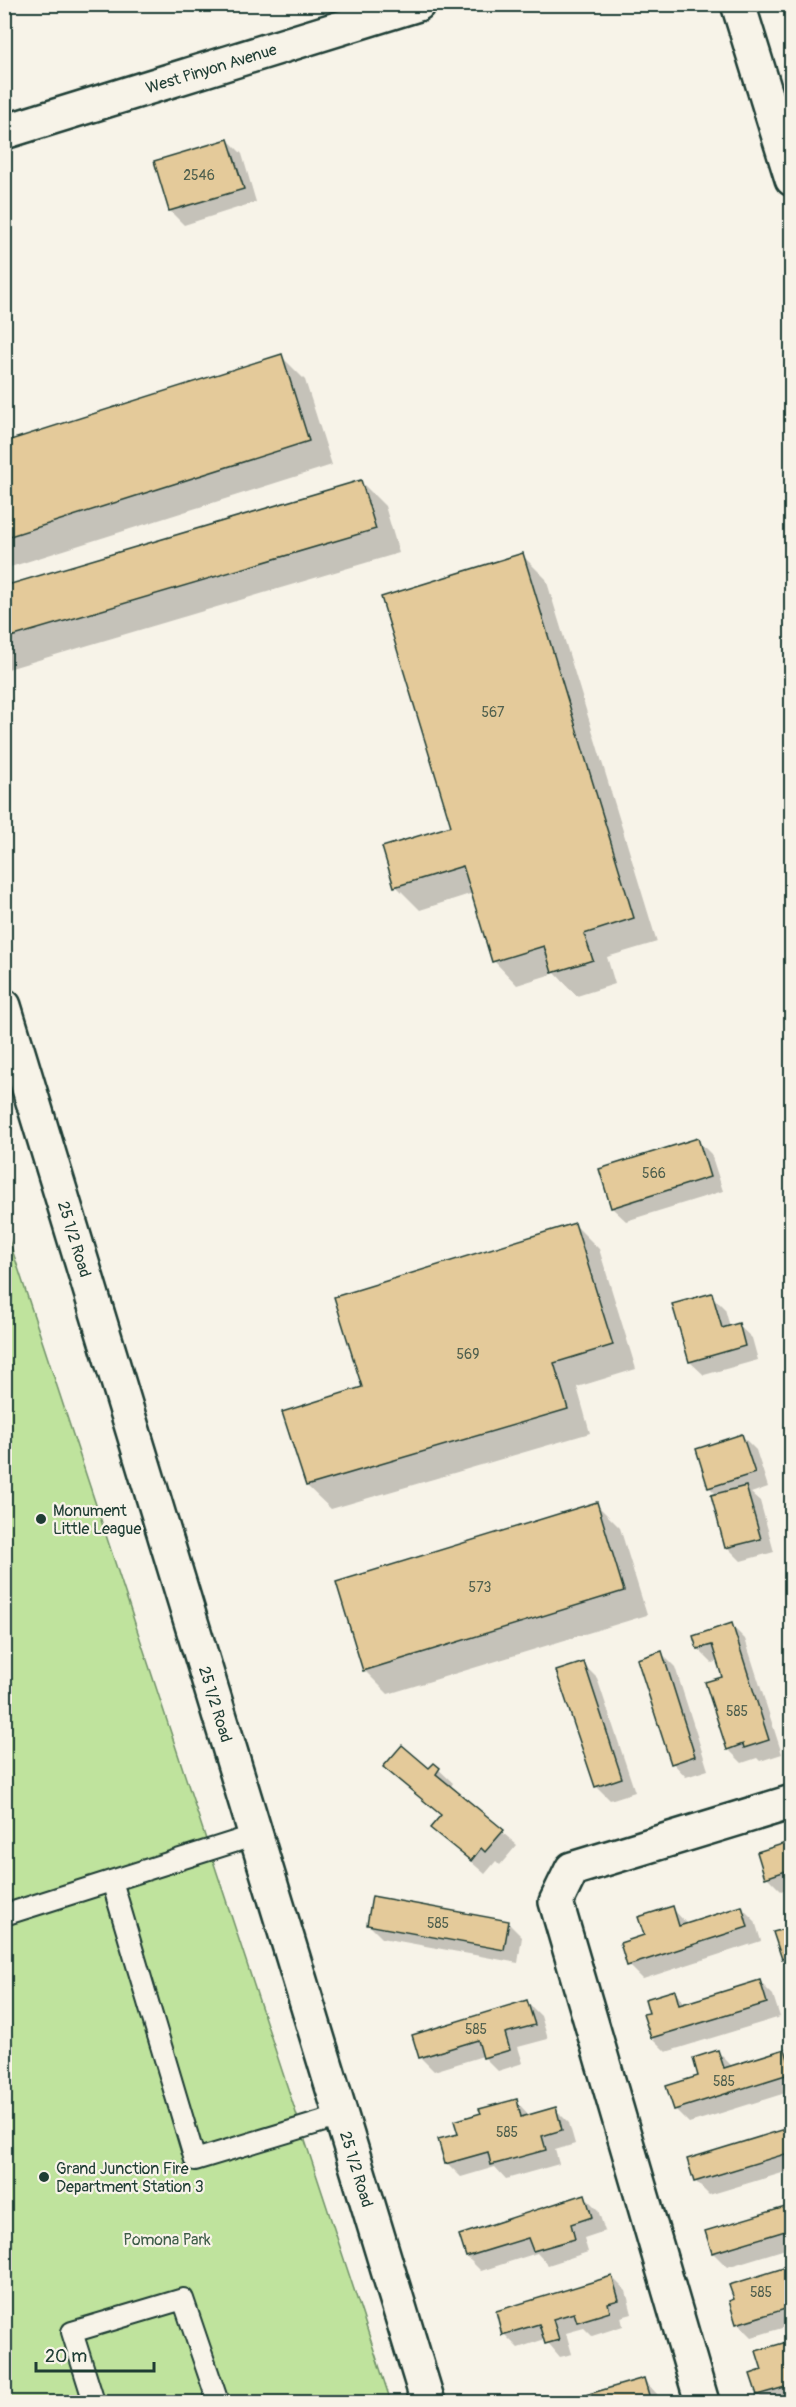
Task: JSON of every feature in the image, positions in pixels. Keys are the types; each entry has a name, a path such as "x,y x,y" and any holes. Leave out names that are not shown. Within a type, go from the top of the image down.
{"street":[{"name":"West Pinyon Avenue","path":"4,132 418,4"},
{"path":"738,4 792,179"},
{"name":"25 1/2 Road","path":"4,1006 428,2403"},
{"path":"702,2403 556,1902 572,1869 792,1802"}],"lane":[{"path":"4,1915 256,1836"},
{"path":"112,1881 195,2160 341,2116"},
{"path":"94,2403 72,2332 183,2299 218,2403"}],"green space":[{"name":"Pomona Park","path":"5,1228 391,2402 4,2402"}],"building":[{"path":"228,139 244,189 169,211 154,161"},
{"path":"282,354 309,441 4,538 4,442"},
{"path":"361,480 376,529 4,639 4,586"},
{"path":"523,553 634,918 584,934 593,960 552,973 544,946 492,962 463,866 394,887 382,847 451,826 381,597"},
{"path":"698,1138 710,1177 611,1208 599,1169"},
{"path":"575,1223 613,1345 554,1363 568,1409 306,1486 282,1412 362,1387 334,1297"},
{"path":"712,1293 722,1328 739,1323 745,1346 689,1362 672,1304"},
{"path":"742,1434 755,1473 708,1488 696,1449"},
{"path":"746,1486 761,1539 725,1548 711,1495"},
{"path":"597,1502 624,1591 363,1671 336,1582"},
{"path":"792,1605 792,1628 785,1607"},
{"path":"732,1623 769,1740 744,1748 743,1744 727,1750 705,1682 722,1677 712,1645 697,1649 693,1636"},
{"path":"662,1651 695,1756 671,1764 637,1659"},
{"path":"584,1662 622,1778 595,1787 556,1671"},
{"path":"402,1745 429,1768 434,1763 440,1768 436,1774 504,1830 485,1852 481,1848 471,1861 430,1828 441,1815 383,1767"},
{"path":"792,1841 792,1869 765,1878 757,1852"},
{"path":"372,1896 509,1921 504,1950 367,1925"},
{"path":"673,1906 679,1926 742,1906 748,1927 627,1966 620,1943 644,1935 638,1917"},
{"path":"792,1927 792,1956 782,1959 773,1932"},
{"path":"760,1980 767,2003 651,2038 643,2014 649,2013 645,1999 675,1990 679,2005"},
{"path":"527,2000 535,2025 505,2033 510,2050 483,2058 478,2040 419,2058 412,2035"},
{"path":"785,2049 792,2073 674,2110 666,2086 698,2076 693,2058 718,2050 724,2068"},
{"path":"517,2099 521,2117 556,2107 562,2130 542,2136 546,2150 491,2165 488,2152 445,2164 438,2139 458,2134 454,2121 481,2113 479,2109"},
{"path":"792,2127 792,2152 694,2182 687,2159"},
{"path":"585,2194 592,2217 571,2224 575,2239 533,2251 528,2238 466,2257 459,2235"},
{"path":"792,2205 792,2229 712,2253 705,2231"},
{"path":"787,2267 792,2280 792,2307 736,2324 729,2301 734,2299 729,2285"},
{"path":"612,2276 619,2300 608,2303 610,2312 577,2322 574,2313 553,2319 559,2340 545,2344 539,2324 502,2335 496,2311"},
{"path":"790,2341 792,2385 757,2395 750,2374 762,2370 756,2351"},
{"path":"644,2378 651,2402 561,2402"}],"place":[{"name":"Monument Little League","path":"41,1519"},
{"name":"Grand Junction Fire Department Station 3","path":"44,2177"}]}
